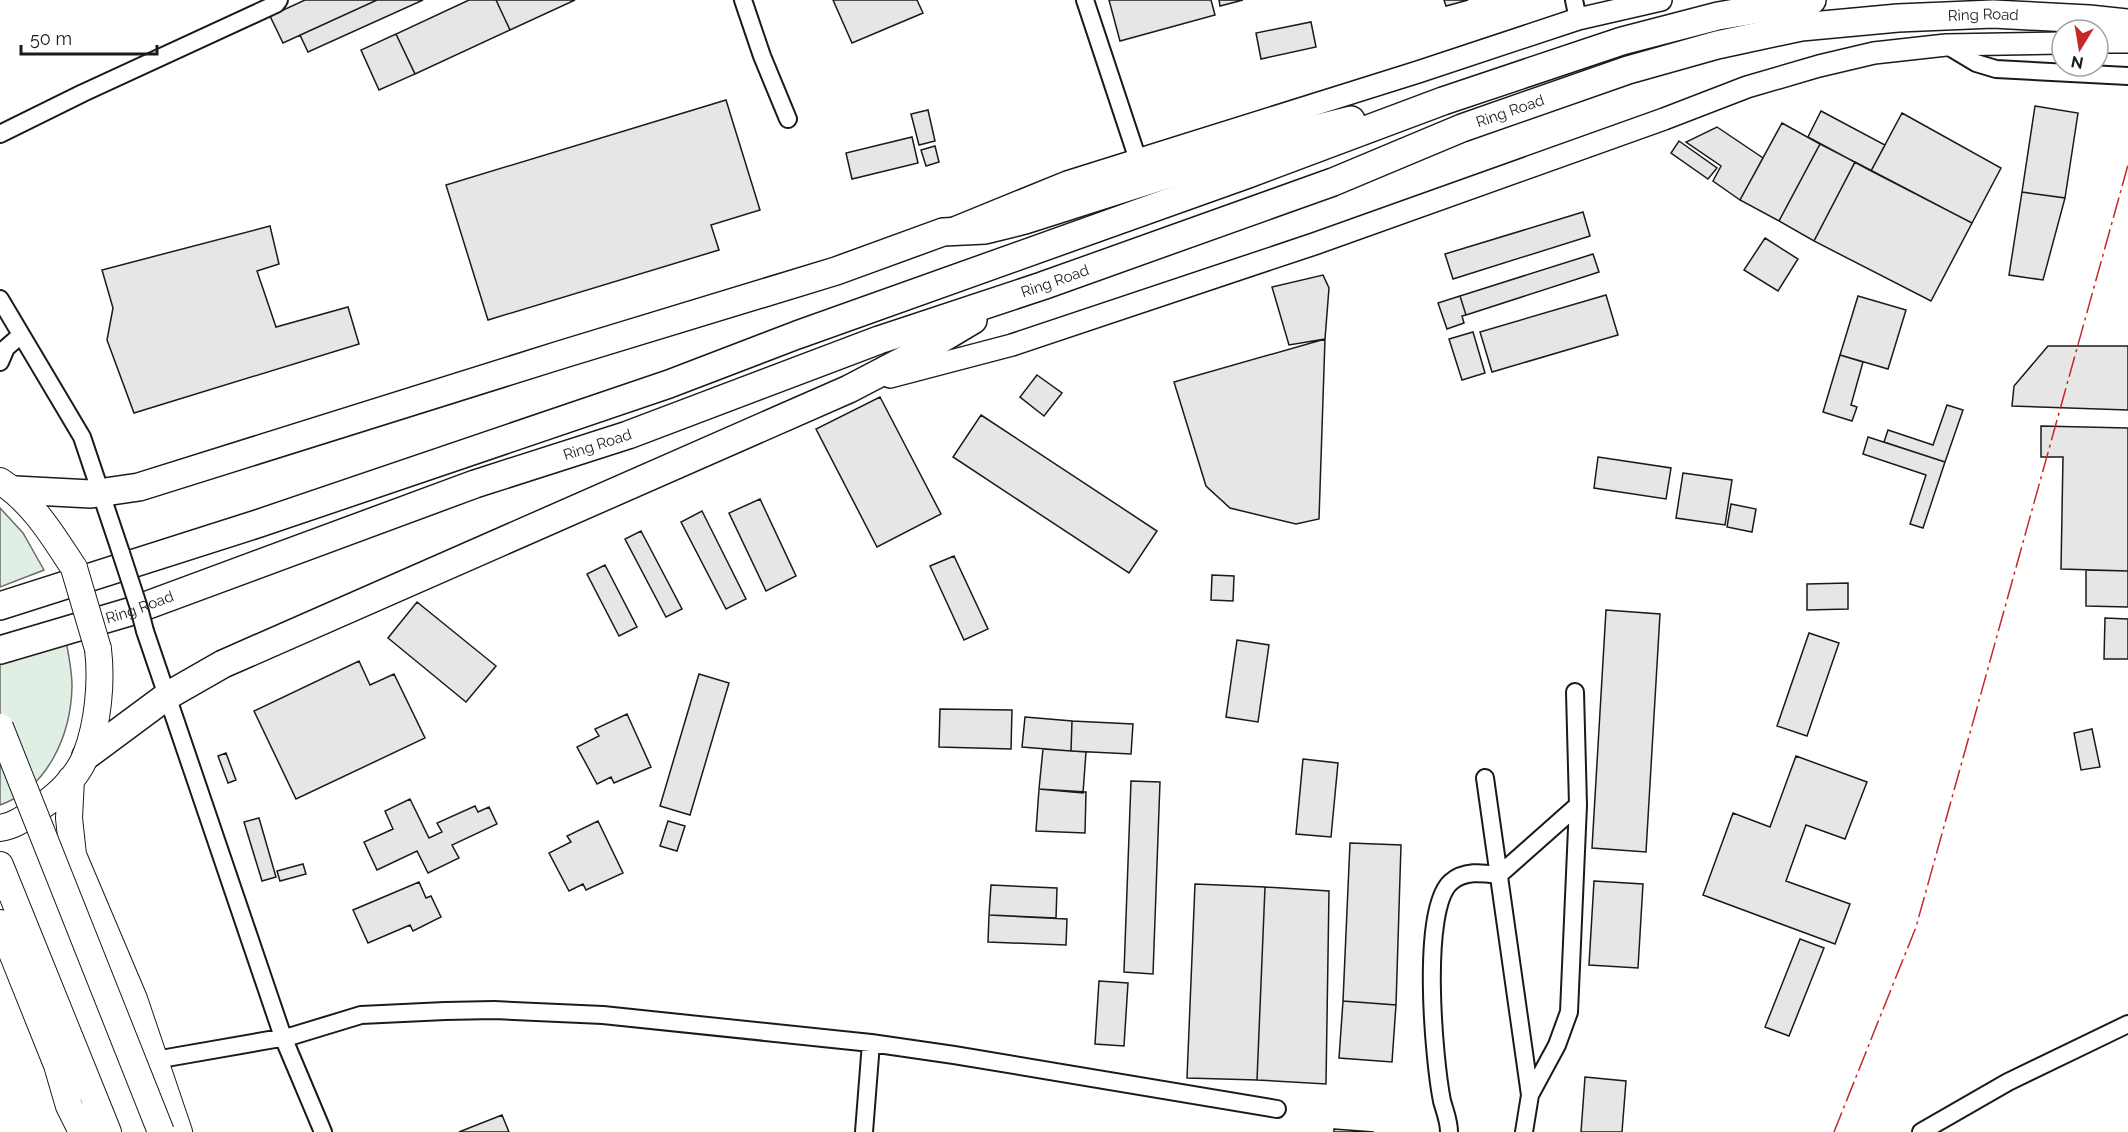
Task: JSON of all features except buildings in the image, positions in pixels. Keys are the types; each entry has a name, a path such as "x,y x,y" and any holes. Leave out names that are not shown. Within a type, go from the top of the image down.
{"highway":[{"name":"Ring Road","path":"0,606 260,523 669,384 797,335 1248,174 1443,101 1622,41 1718,16 1812,0"},
{"name":"Ring Road","path":"0,650 129,612 475,484 628,435 860,347 1042,286 1333,182 1462,128 1628,70 1717,45 1801,27 1898,18 1993,14 2128,23"},
{"path":"7,486 101,494 139,487 836,272 943,232 985,230 1025,220 1294,134 1443,101"},
{"path":"86,756 167,696 223,664 286,634 849,388 916,354 1018,293"}],"main road":[{"path":"0,828 13,826 51,801 86,756 96,713 100,669 98,649 74,568 48,527 7,486"},
{"path":"0,727 161,1132"},
{"path":"70,779 69,818 73,855 134,999 179,1132"},
{"path":"0,865 108,1132"},
{"path":"0,923 8,938 57,1065 69,1106 82,1132"}],"street":[{"path":"0,134 276,4 279,0"},
{"path":"743,0 762,56 788,119"},
{"path":"1085,0 1138,160"},
{"path":"943,232 1067,182 1418,72 1576,9 1661,0"},
{"path":"2110,42 2128,42"},
{"path":"849,388 1012,345 1314,244 1747,87 1819,66 1874,53 1946,45 2050,43"},
{"path":"1946,45 1976,63 1996,69 2128,76"},
{"path":"0,299 82,437 145,632 284,1037 323,1132"},
{"path":"0,362 6,348 21,335"},
{"path":"1530,1095 1557,1046 1569,1012 1578,804 1575,692"},
{"path":"1485,778 1530,1095 1524,1132"},
{"path":"1449,1132 1449,1122 1442,1101 1433,1021 1432,943 1442,895 1452,882 1470,873 1499,874 1578,804"},
{"path":"155,1060 284,1037 361,1016 494,1010 603,1015 871,1043 1277,1109"},
{"path":"1921,1132 2008,1082 2128,1024"},
{"path":"864,1132 871,1043"}],"green space":[{"path":"0,508 23,533 44,570 0,587"},
{"path":"65,636 72,686 71,704 61,741 44,773 17,797 0,805 0,654"}],"power":[{"path":"1834,1132 1916,927 2128,165"}]}
